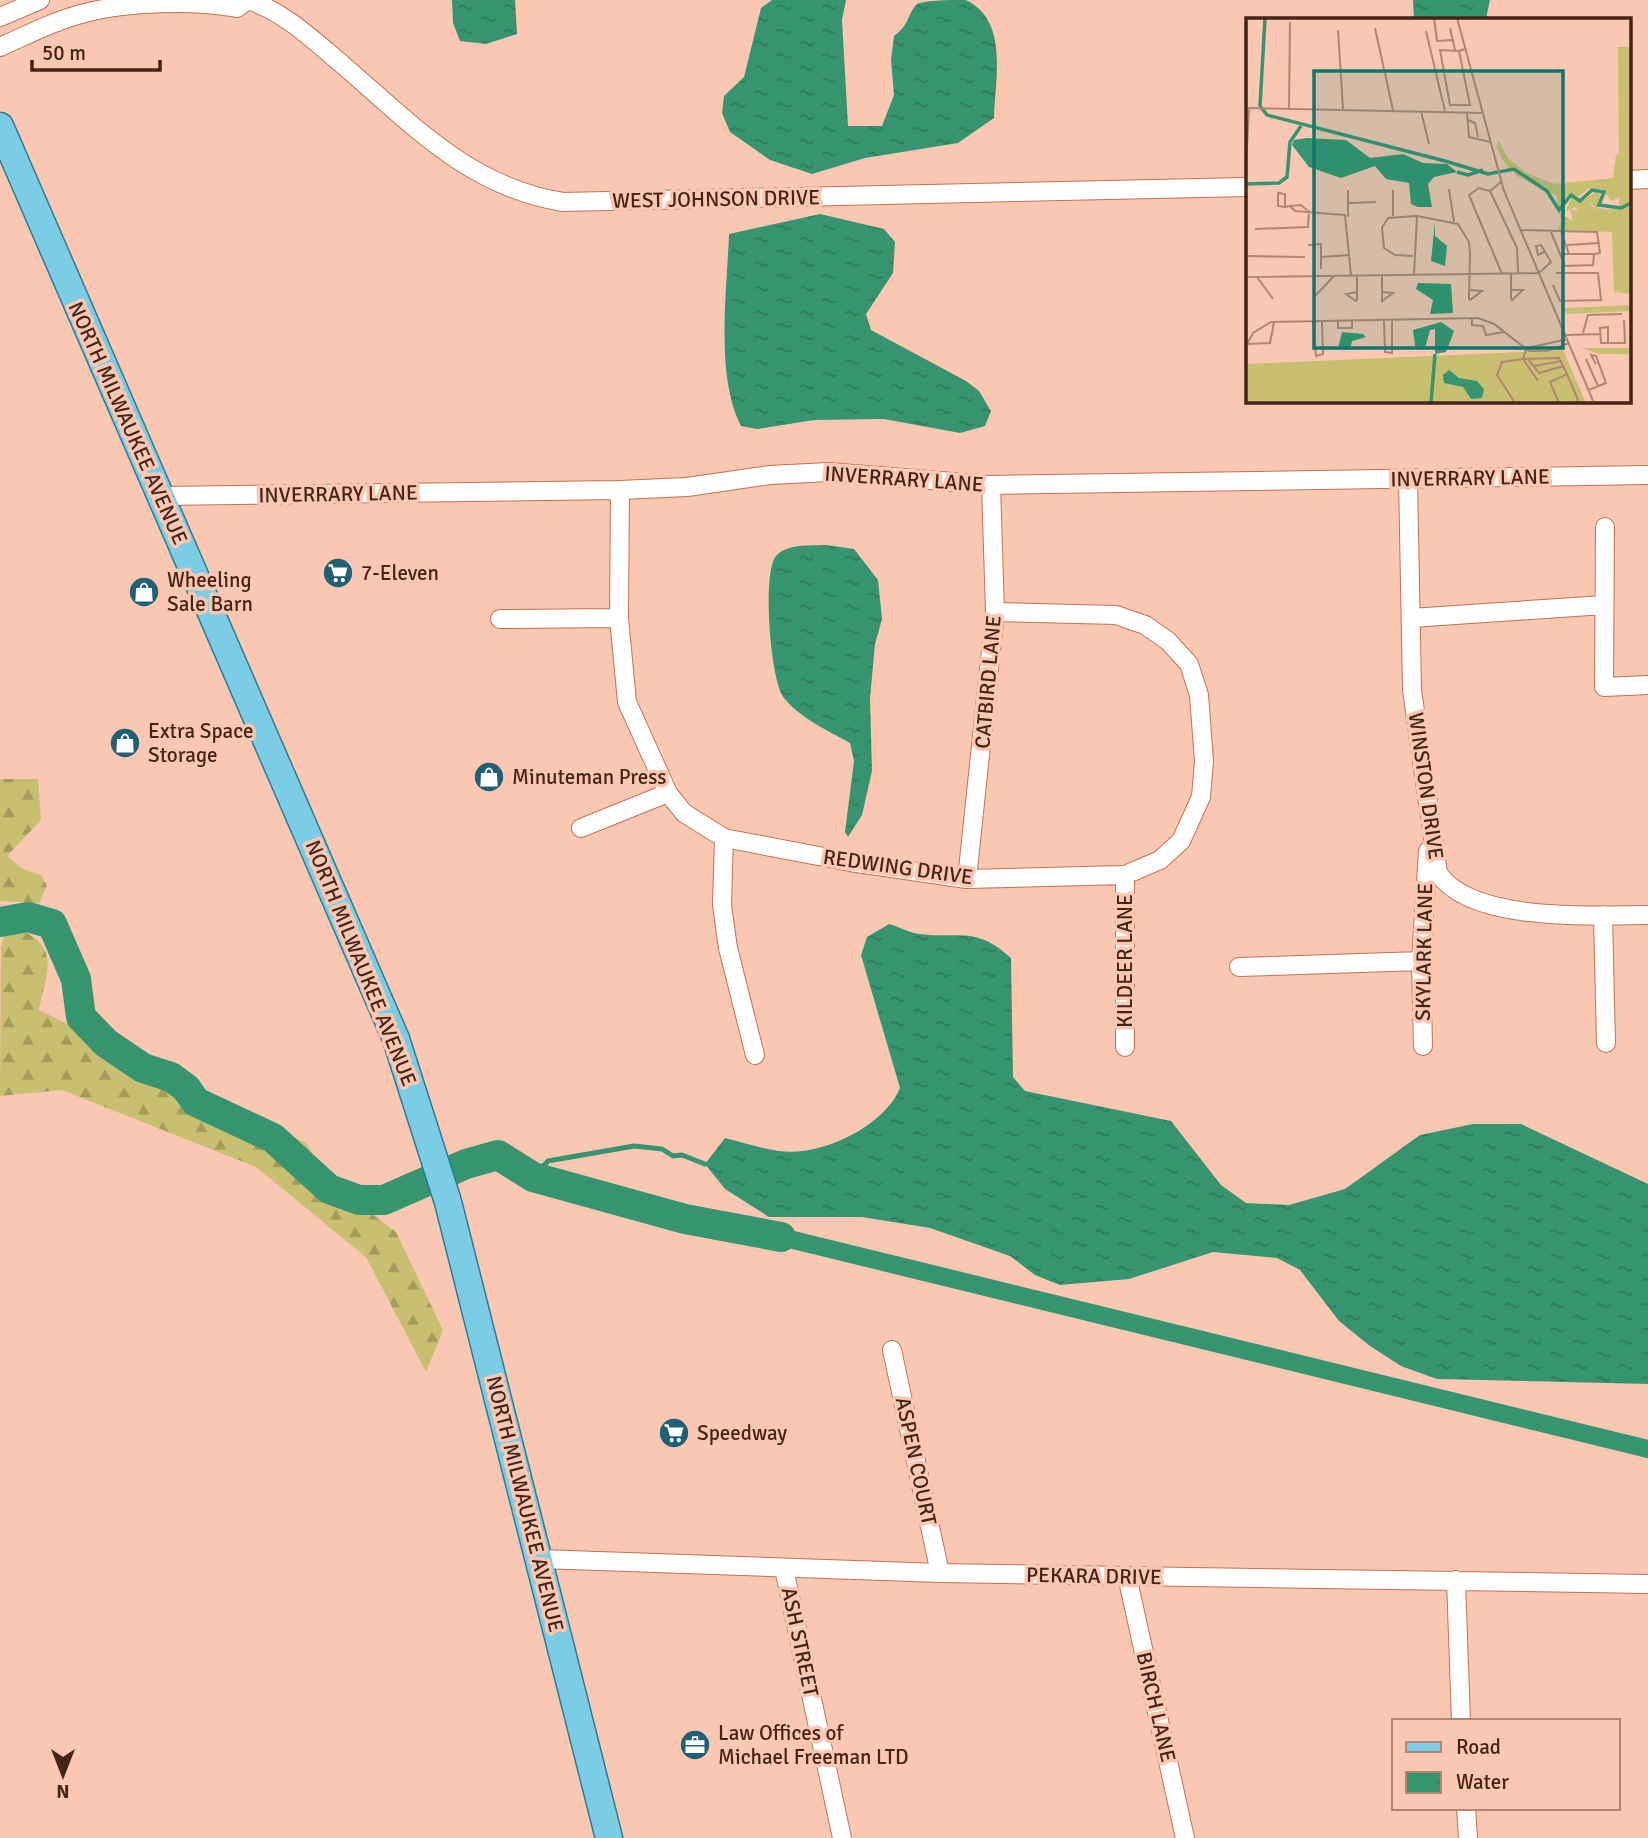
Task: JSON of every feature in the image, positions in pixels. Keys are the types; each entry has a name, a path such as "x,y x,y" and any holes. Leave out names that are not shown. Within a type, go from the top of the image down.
{"main road":[{"name":"NORTH MILWAUKEE AVENUE","path":"0,126 396,1039 448,1202 610,1838"}],"street":[{"path":"0,17 40,0"},
{"name":"WEST JOHNSON DRIVE","path":"0,47 93,11 186,4 237,8 248,0 294,23 458,162 495,184 535,198 563,202 1246,187"},
{"path":"1630,180 1648,179"},
{"name":"INVERRARY LANE","path":"160,496 620,490 687,487 770,475 829,472 991,485 1648,475"},
{"name":"WINSTON DRIVE","path":"1408,478 1412,690 1438,873 1446,885 1466,896 1551,916 1648,915"},
{"name":"CATBIRD LANE","path":"967,878 995,612 991,485"},
{"name":"REDWING DRIVE","path":"620,490 619,618 627,702 667,793 684,813 723,838 850,862 967,878 1125,875 1160,860 1181,841 1201,797 1204,761 1199,695 1189,664 1168,641 1145,625 1116,615 995,612"},
{"path":"1605,527 1604,687 1648,685"},
{"path":"1411,618 1604,605"},
{"path":"500,619 619,618"},
{"path":"581,828 667,793"},
{"name":"SKYLARK LANE","path":"1423,1046 1421,961 1430,816"},
{"path":"723,838 722,905 728,948 755,1055"},
{"name":"KILDEER LANE","path":"1125,875 1125,1047"},
{"path":"1603,915 1606,1043"},
{"path":"1239,967 1421,961"},
{"name":"ASPEN COURT","path":"892,1350 940,1573"},
{"name":"PEKARA DRIVE","path":"540,1559 940,1573 1648,1584"},
{"name":"ASH STREET","path":"784,1569 842,1838"},
{"name":"BIRCH LANE","path":"1126,1576 1185,1838"},
{"path":"1456,1580 1461,1719"},
{"path":"1466,1810 1468,1838"}],"green space":[{"path":"0,779 38,779 41,820 7,856 23,869 41,875 47,886 39,903 0,901"},
{"path":"21,930 34,937 46,954 47,974 39,1010 306,1143 331,1183 396,1232 443,1330 426,1372 366,1257 256,1167 62,1090 0,1096 1,946 5,932"}],"water":[{"path":"452,0 515,0 517,34 486,44 460,41 453,23"},
{"path":"772,0 846,0 842,20 848,126 882,126 894,95 891,60 894,36 917,4 966,0 980,9 994,36 997,69 994,118 958,143 865,158 812,174 770,160 730,132 722,113 724,96 744,77 761,8"},
{"path":"1413,0 1490,0 1486,18 1414,18"},
{"path":"820,214 884,229 895,242 893,273 866,314 871,330 966,381 979,391 991,411 985,426 960,433 884,419 814,420 757,429 741,426 733,405 725,358 729,234"},
{"path":"826,545 854,549 878,580 882,619 875,644 870,698 872,771 862,815 848,837 845,832 854,761 850,743 806,718 784,698 775,671 770,627 769,583 776,556 793,547"},
{"path":"889,924 914,933 975,937 998,947 1011,958 1013,1077 1025,1091 1171,1121 1221,1185 1246,1203 1289,1205 1345,1189 1420,1135 1473,1124 1521,1124 1648,1184 1648,1384 1437,1379 1401,1366 1370,1346 1339,1321 1300,1270 1277,1258 1213,1252 1129,1279 1060,1285 1035,1275 1010,1256 930,1228 862,1217 769,1217 725,1189 705,1164 725,1138 779,1151 795,1152 831,1144 865,1127 892,1102 900,1088 861,955 867,937"}],"waterway":[{"path":"0,922 28,917 52,924 76,979 81,1017 106,1043 143,1068 171,1077 186,1088 196,1102 273,1138 329,1189 359,1200 384,1200 466,1164 498,1155 533,1177 685,1219 781,1237"},
{"path":"533,1177 548,1161 634,1146 662,1149 673,1156 682,1155 705,1164"},
{"path":"781,1237 1648,1449"}],"place":[{"name":"7-Eleven","path":"338,573"},
{"name":"Wheeling Sale Barn","path":"144,592"},
{"name":"Extra Space Storage","path":"125,743"},
{"name":"Minuteman Press","path":"489,777"},
{"name":"Speedway","path":"674,1433"},
{"name":"Law Offices of Michael Freeman LTD","path":"695,1745"}]}
